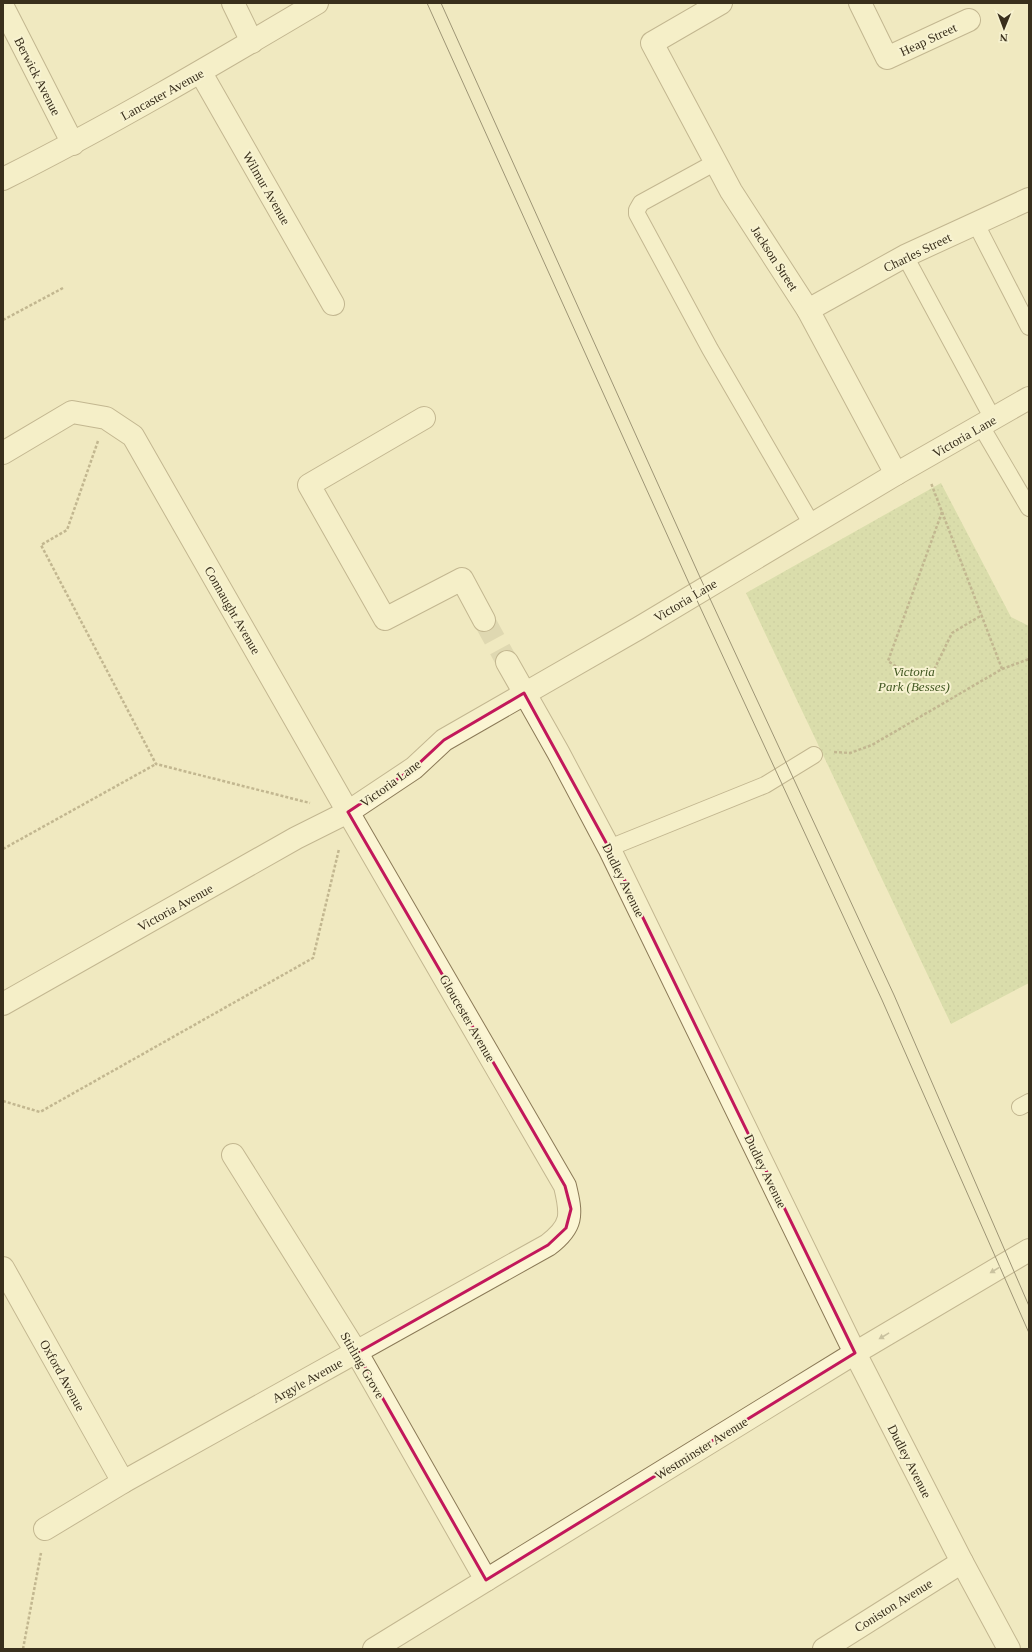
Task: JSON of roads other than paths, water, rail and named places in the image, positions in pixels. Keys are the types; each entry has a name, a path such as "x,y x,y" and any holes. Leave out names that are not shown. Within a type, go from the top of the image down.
{"street":[{"path":"233,3 252,42"},
{"name":"Lancaster Avenue","path":"3,179 73,144 201,73 317,3"},
{"name":"Jackson Street","path":"721,3 652,43 732,191 808,310 896,474"},
{"name":"Heap Street","path":"860,3 887,58 969,20"},
{"name":"Berwick Avenue","path":"3,7 73,144"},
{"name":"Wilmur Avenue","path":"201,73 333,304"},
{"name":"Charles Street","path":"808,310 905,256 1029,199"},
{"name":"Victoria Lane","path":"348,812 414,768 444,740 639,628 811,524 1029,398"},
{"name":"Connaught Avenue","path":"3,453 72,412 106,418 133,436 348,812"},
{"path":"424,418 309,485 385,619 462,579 484,620"},
{"name":"Dudley Avenue","path":"507,662 558,752 609,848 855,1354 962,1562 1009,1649"},
{"name":"Victoria Avenue","path":"3,1004 296,838 348,812"},
{"name":"Gloucester Avenue","path":"348,812 565,1186 571,1209 566,1228"},
{"name":"Stirling Grove","path":"233,1155 357,1353 486,1580"},
{"name":"Argyle Avenue","path":"45,1529 123,1482 357,1353 548,1245 566,1228"},
{"name":"Westminster Avenue","path":"374,1649 855,1354 1029,1250"},
{"name":"Oxford Avenue","path":"3,1268 9,1292 123,1482"},
{"name":"Coniston Avenue","path":"824,1649 962,1562"}],"lane":[{"path":"716,162 641,203 637,210 637,214 707,343 811,524"},
{"path":"976,224 1029,327"},
{"path":"905,256 1029,508"},
{"path":"609,848 765,785 814,755"}],"tunnel":[{"path":"484,620 507,662"}],"tram line":[{"path":"427,3 688,581 882,1000 1029,1333"},
{"path":"441,3 699,575 894,995 1029,1306"}],"park label":[{"name":"Victoria Park (Besses)","path":"914,678"}]}
